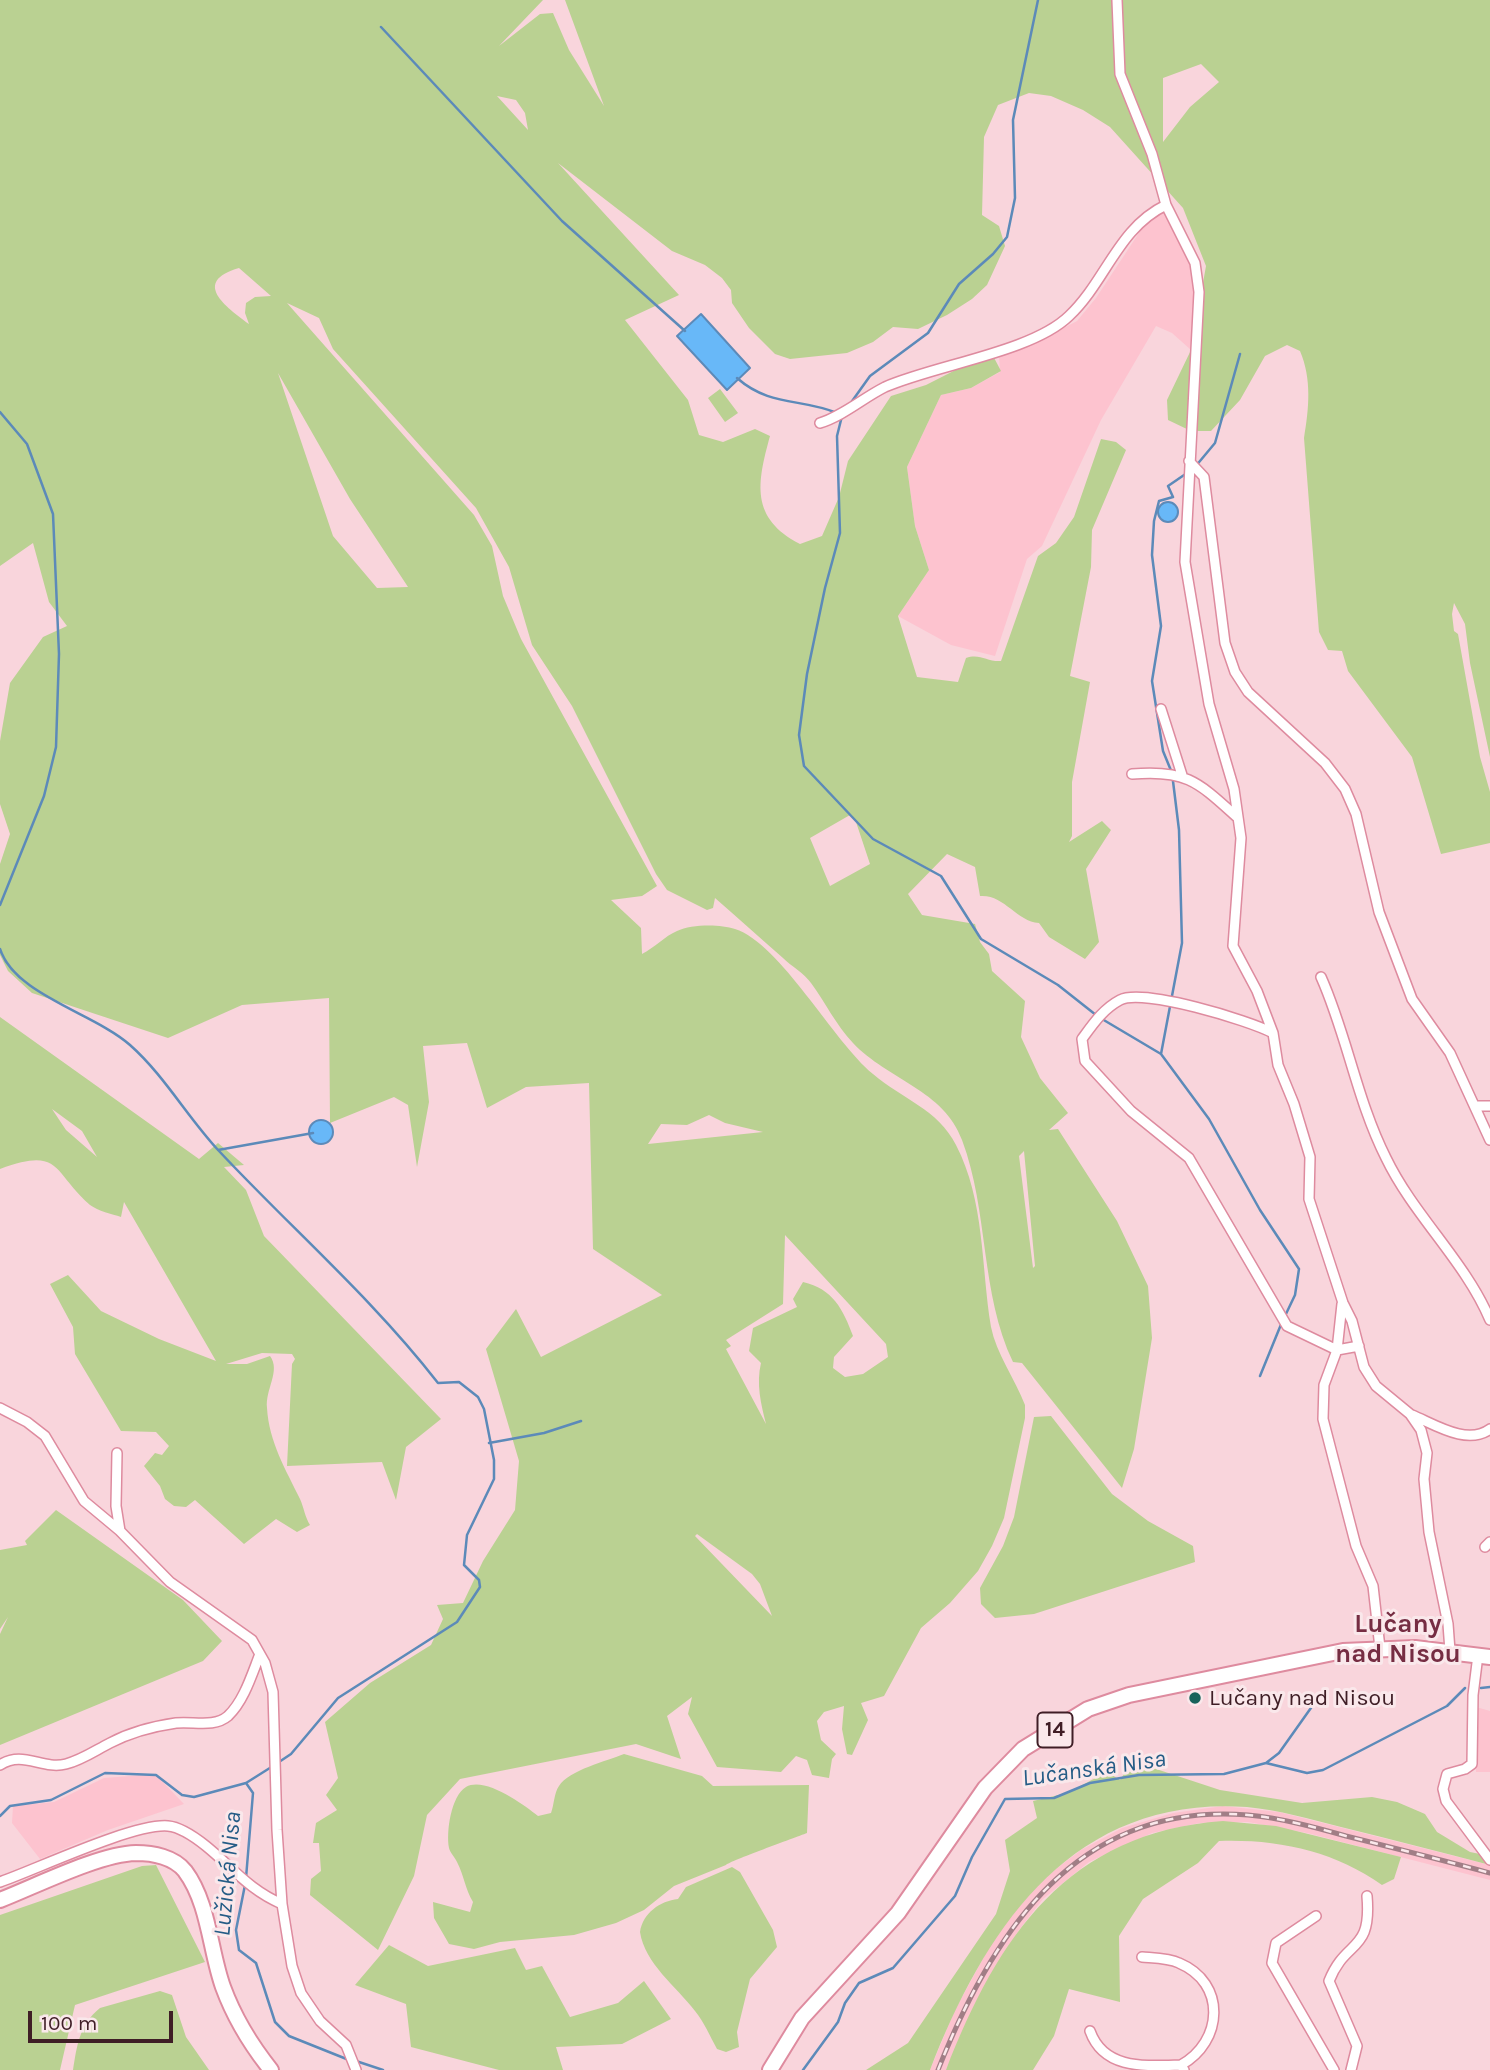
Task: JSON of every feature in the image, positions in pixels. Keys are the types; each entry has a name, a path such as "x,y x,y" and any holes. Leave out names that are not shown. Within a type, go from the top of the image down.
{"main road":[{"name":"14","path":"770,2070 802,2018 898,1913 985,1788 1023,1749 1088,1709 1129,1695 1312,1657 1380,1648 1450,1651 1484,1656"},
{"path":"0,1900 116,1857 142,1854 176,1862 188,1876 197,1896 231,2004 245,2033 271,2070"}],"street":[{"path":"1117,0 1120,74 1152,154 1166,205 1195,263 1199,292 1185,562 1209,704 1234,789 1241,838 1233,946 1257,992 1273,1033 1278,1065 1294,1104 1310,1157 1309,1199 1343,1303 1352,1321 1364,1367 1376,1387 1410,1414 1421,1430 1427,1453 1424,1479 1429,1532 1448,1624 1450,1651"},
{"path":"820,423 886,387 1002,349 1054,328 1083,300 1131,229 1166,205"},
{"path":"1189,461 1204,477 1225,643 1235,672 1248,692 1325,763 1345,789 1356,814 1379,912 1412,999 1450,1053 1490,1140"},
{"path":"1161,709 1182,775"},
{"path":"1132,774 1182,775 1206,789 1238,818"},
{"path":"1321,977 1385,1157 1411,1204 1479,1295 1490,1320"},
{"path":"1273,1033 1250,1021 1143,996 1121,999 1098,1017 1082,1040 1085,1061 1130,1111 1189,1158 1278,1315 1302,1336 1337,1350 1359,1346"},
{"path":"1475,1106 1490,1106"},
{"path":"1343,1303 1337,1350 1324,1385 1322,1419 1356,1546 1373,1586 1380,1648"},
{"path":"0,1408 45,1436 84,1501 120,1531 170,1582 252,1640 260,1654 273,1692 273,1746 282,1904 292,1966 301,1993 320,2021 346,2045 354,2064"},
{"path":"1410,1414 1461,1434 1475,1435 1490,1429"},
{"path":"117,1453 116,1506 120,1531"},
{"path":"0,1765 21,1757 41,1764 66,1764 112,1741 143,1731 177,1723 215,1723 227,1717 234,1708 260,1654"},
{"path":"1484,1656 1473,1695 1472,1763 1469,1768 1447,1774 1443,1790 1446,1801 1490,1860"},
{"path":"0,1882 151,1826 169,1826 205,1846 236,1876 282,1904"},
{"path":"1351,2070 1357,2046 1329,1981 1335,1966 1363,1938 1369,1923 1367,1896"},
{"path":"1316,1916 1276,1943 1272,1964 1334,2070"},
{"path":"1114,2070 1124,2067 1182,2068 1198,2056 1212,2033 1215,2014 1211,1998 1200,1978 1179,1962 1142,1957"},
{"path":"1090,2031 1093,2042 1104,2054 1124,2067"}],"shaded area":[{"path":"1160,201 1190,261 1194,279 1191,350 1172,333 1156,326 1101,420 1042,546 1027,559 995,656 951,645 898,616 929,570 915,526 907,467 941,395 971,388 1000,372 999,355 1039,341 1077,321 1096,298"},
{"path":"1476,1707 1490,1711 1490,1772 1476,1772"},
{"path":"156,1775 184,1804 108,1830 40,1859 12,1823 13,1806 54,1802 104,1778"},
{"path":"1223,1806 1279,1812 1490,1865 1490,1880 1307,1833 1248,1822 1200,1823 1152,1833 1089,1862 1043,1899 1019,1930 987,1982 946,2070 930,2070 954,2012 992,1942 1019,1905 1044,1878 1081,1850 1122,1828 1173,1813"}],"green space":[{"path":"0,0 543,0 499,46 540,14 553,13 569,50 604,106 565,0 1490,0 1490,757 1470,663 1465,624 1454,603 1452,614 1480,757 1490,792 1490,843 1441,854 1412,757 1348,671 1342,651 1328,650 1319,632 1304,438 1308,383 1300,351 1287,345 1265,356 1240,400 1211,431 1191,431 1168,420 1167,400 1191,350 1206,266 1183,208 1110,127 1083,110 1051,96 1029,93 998,105 984,137 982,215 999,226 1005,246 987,285 972,299 947,315 918,329 893,327 873,342 847,353 790,359 775,354 749,328 732,303 731,290 722,278 705,265 672,251 558,163 679,295 625,320 688,400 699,435 723,442 755,429 770,436 762,469 761,498 772,523 800,544 822,536 839,497 848,461 891,396 926,385 991,352 1001,371 971,388 941,395 907,467 915,526 929,570 898,616 917,677 958,682 966,658 975,656 1001,661 1038,556 1056,543 1074,517 1101,439 1116,442 1126,450 1092,530 1091,567 1070,676 1090,682 1072,782 1072,836 1069,842 1102,821 1111,830 1086,869 1099,942 1085,959 1049,937 1039,923 1023,918 996,899 980,896 975,867 947,854 908,894 922,915 975,924 980,942 989,954 992,971 1025,1001 1021,1037 1040,1078 1068,1113 1049,1130 1058,1129 1117,1221 1148,1286 1152,1338 1134,1449 1122,1488 1022,1363 1013,1362 1002,1336 995,1308 971,1167 954,1123 929,1097 882,1067 853,1043 808,979 715,898 713,908 707,910 667,890 656,874 572,706 532,645 509,567 476,508 333,349 319,318 287,303 474,515 492,546 503,596 521,639 657,886 642,896 611,900 641,928 642,954 673,933 690,927 729,927 752,938 788,972 857,1059 884,1083 929,1113 948,1133 956,1145 972,1188 981,1234 993,1337 1025,1405 1025,1418 1004,1518 978,1571 950,1603 921,1628 884,1696 861,1703 868,1720 852,1755 847,1754 842,1729 844,1706 824,1712 817,1721 821,1740 836,1754 832,1759 829,1778 812,1775 807,1760 796,1756 781,1772 717,1767 688,1714 692,1697 667,1716 681,1759 636,1744 460,1779 427,1815 414,1876 378,1950 310,1895 311,1879 321,1871 319,1843 313,1843 316,1823 337,1810 326,1795 338,1778 325,1722 370,1683 431,1645 443,1619 437,1605 463,1603 483,1561 515,1510 519,1461 486,1349 516,1309 541,1357 662,1295 593,1249 589,1083 526,1087 487,1108 467,1043 423,1046 429,1102 417,1167 408,1105 394,1097 330,1123 329,998 242,1005 168,1038 32,993 8,971 0,955 0,864 10,834 0,804 0,741 10,683 43,637 67,626 49,602 33,543 0,566","holes":["1201,64 1219,82 1190,107 1163,142 1163,78","497,96 516,100 525,113 528,130","239,268 271,296 255,297 246,303 245,313 249,324 217,295 217,280","278,373 350,499 408,587 377,588 333,536","850,815 855,819 870,864 830,886 810,838","709,1115 725,1123 763,1132 648,1144 661,1124 687,1125","1024,1151 1035,1266 1033,1268 1019,1156","785,1235 886,1344 888,1357 863,1374 845,1377 833,1368 834,1357 853,1336 841,1309 829,1295 803,1282 793,1299 797,1307 753,1328 749,1351 761,1363 759,1386 766,1424 726,1349 731,1346 726,1340 783,1304","697,1534 752,1574 760,1584 772,1616 695,1536"]},
{"path":"720,389 738,413 725,422 708,398"},
{"path":"0,1017 199,1159 218,1143 244,1165 224,1167 246,1190 264,1236 441,1419 406,1447 396,1500 382,1462 287,1466 292,1364 295,1359 292,1354 262,1353 226,1364 247,1364 270,1356 274,1368 267,1401 268,1420 279,1455 310,1525 297,1532 276,1519 244,1544 195,1500 186,1507 174,1506 165,1499 160,1486 144,1466 155,1453 162,1455 169,1446 156,1432 121,1431 75,1354 73,1327 50,1284 68,1275 101,1311 159,1339 216,1361 124,1202 121,1217 93,1207 54,1166 46,1162 35,1160 0,1169","holes":["52,1109 82,1131 97,1157 66,1130"]},
{"path":"1051,1416 1112,1494 1148,1521 1193,1546 1195,1562 1034,1614 995,1618 981,1604 980,1588 1003,1546 1014,1517 1034,1417"},
{"path":"56,1510 183,1600 222,1641 203,1661 0,1745 0,1634 8,1617 0,1629 0,1550 27,1545 25,1541"},
{"path":"624,1754 702,1776 713,1786 809,1785 807,1833 674,1886 644,1910 616,1923 574,1935 500,1942 474,1949 449,1944 434,1918 433,1902 470,1912 473,1902 449,1848 451,1815 461,1792 466,1787 483,1785 514,1799 538,1816 551,1813 557,1789 564,1780"},
{"path":"1147,1766 1220,1790 1302,1803 1372,1797 1397,1802 1425,1814 1437,1832 1470,1852 1490,1856 1490,1865 1259,1808 1186,1809 1132,1823 1085,1847 1044,1880 1009,1920 979,1966 930,2070 866,2070 908,2043 996,1914 1010,1871 1005,1840 1037,1818 1033,1801 1067,1793 1107,1772 1120,1780 1124,1774"},
{"path":"1223,1821 1276,1826 1401,1857 1394,1879 1382,1885 1345,1864 1305,1850 1263,1842 1219,1841 1198,1863 1143,1899 1119,1936 1120,2002 1069,1989 1054,2036 1033,2070 946,2070 966,2021 989,1976 1016,1935 1046,1899 1081,1869 1122,1846 1169,1829"},
{"path":"156,1865 205,1962 75,2005 60,2070 0,2070 0,1915 142,1866"},
{"path":"732,1867 740,1872 773,1930 777,1947 750,1979 737,2032 739,2047 726,2052 717,2049 698,2015 662,1974 648,1954 640,1932 653,1909 678,1899 686,1887"},
{"path":"389,1945 428,1966 515,1948 526,1970 542,1966 570,2017 618,2003 644,1981 671,2019 622,2044 556,2047 563,2070 499,2070 411,2047 406,2004 355,1985"},
{"path":"160,1991 172,1995 186,2037 209,2070 73,2070 83,2029 100,2008"}],"water":[{"path":"701,314 750,368 727,390 677,336"},
{"path":"1168,502 1175,505 1178,512 1175,519 1168,522 1161,519 1158,512 1161,505"},
{"path":"321,1120 332,1127 333,1132 326,1143 321,1144 310,1137 309,1132 316,1121"}],"waterway":[{"path":"850,404 870,376 928,333 959,284 993,254 1007,237 1015,198 1013,120 1038,0"},
{"path":"381,27 562,221 685,331"},
{"path":"1195,467 1215,443 1240,354"},
{"path":"737,378 761,394 837,413"},
{"path":"0,412 27,444 53,514 59,654 56,747 44,796 0,905"},
{"path":"842,416 837,436 840,533 807,674 799,735 804,766 873,839 941,876 981,939 1058,985 1096,1015"},
{"path":"1161,1054 1182,943 1179,830 1172,773 1163,751 1152,681 1161,626 1152,555 1154,521 1159,501 1173,497 1168,486 1187,473"},
{"path":"0,949 8,965 38,991 97,1023 130,1045 154,1070 219,1151 359,1293 438,1383 459,1382 478,1397 484,1409 494,1460 494,1479 467,1535 464,1565 479,1580 480,1587 457,1622 338,1698 291,1754 279,1762"},
{"path":"1102,1019 1161,1054 1209,1119 1260,1210 1299,1269 1295,1295 1285,1316"},
{"path":"218,1150 313,1133"},
{"path":"1260,1376 1282,1322"},
{"path":"489,1443 544,1433 581,1421"},
{"name":"Lučanská Nisa","path":"1481,1688 1490,1687"},
{"name":"Lučanská Nisa","path":"803,2070 838,2022 845,2003 859,1983 893,1968 955,1896 972,1857 1005,1799 1054,1798 1090,1783 1139,1775 1224,1774 1266,1763 1307,1773 1323,1770 1447,1706 1465,1688"},
{"path":"1266,1763 1279,1753 1318,1698"},
{"path":"246,1783 273,1766"},
{"name":"Lužická Nisa","path":"0,1816 10,1806 51,1800 105,1773 156,1775 182,1795 194,1797 246,1783 253,1793 246,1878"},
{"name":"Lužická Nisa","path":"245,1885 236,1930 239,1950 256,1963 275,2022 289,2036 349,2060"},
{"name":"Lužická Nisa","path":"356,2061 383,2070"}],"railway":[{"path":"938,2070 960,2019 986,1970 1015,1925 1050,1885 1090,1853 1136,1829 1188,1816 1260,1816 1310,1826 1490,1873"}],"place":[{"name":"Lučany nad Nisou","path":"1195,1698"}],"district":[{"name":"Lučany nad Nisou","path":"1398,1640"}]}
